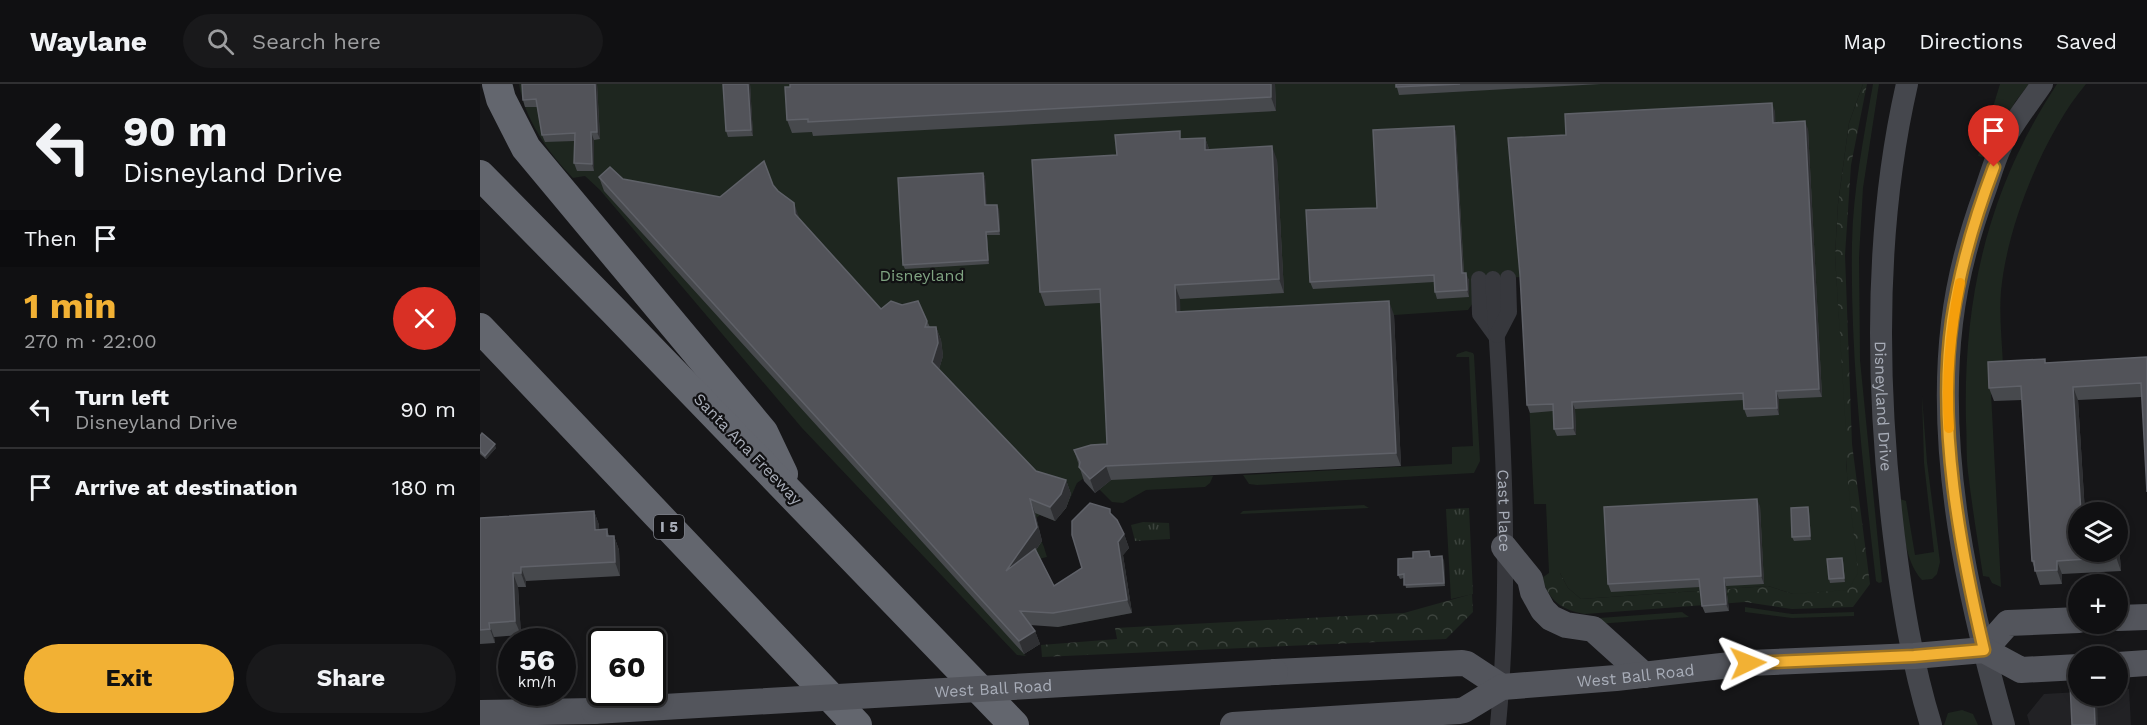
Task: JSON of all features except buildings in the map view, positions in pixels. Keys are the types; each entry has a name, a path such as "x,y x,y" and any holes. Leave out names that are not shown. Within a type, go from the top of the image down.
{"highway":[{"path":"497,84 501,99 526,148 763,432 795,498"},
{"name":"Santa Ana Freeway","path":"480,175 1014,725"},
{"name":"I 5","path":"480,328 857,725"}],"main road":[{"name":"Disneyland Drive","path":"1907,84 1894,150 1885,231 1881,308 1883,414 1890,500 1902,598 1931,725"},
{"path":"2004,725 1970,590 1952,464 1948,382 1952,320 1972,227 2001,147 2042,84"},
{"path":"1504,547 1530,579 1533,592 1543,610 1551,618 1566,625 1593,629 1644,675"},
{"path":"2128,618 2147,617"},
{"path":"1984,650 2008,623 2068,620"},
{"name":"West Ball Road","path":"1233,725 1459,711 1502,687 1644,675 1748,663 1914,656 1984,650"},
{"path":"1984,650 2021,670 2068,668"},
{"name":"West Ball Road","path":"480,713 594,711 1461,663 1467,664 1502,687"},
{"path":"2128,664 2147,663"}],"street":[{"name":"Cast Place","path":"1497,336 1480,314 1493,279 1509,312 1497,336 1504,547 1502,687 1498,725"}],"shaded area":[{"path":"2128,689 2131,725 2030,725 2027,715 2044,694 2068,693 2068,706 2128,706"}],"green space":[{"name":"Disneyland","path":"519,84 1863,84 1849,123 1838,204 1835,255 1846,464 1858,573 1848,590 1793,594 1768,586 1581,599 1568,588 1560,573 1549,573 1546,504 1534,504 1523,277 1479,279 1473,303 1468,310 1380,316 1112,458 1077,483 1066,508 1055,521 1040,515 1024,528 1034,533 1042,542 1047,557 1039,559 1060,601 1087,582 1077,549 1126,544 1129,548 1115,564 1125,569 1132,613 1058,627 1028,622 1025,625 1040,644 1024,654 1026,656 1017,655 802,428 600,190 585,176 573,178 564,168 547,147 532,122"},
{"path":"1863,84 1867,84 1851,165 1845,255 1852,444 1870,584 1853,607 1792,609 1745,602 1585,614 1563,607 1548,593 1545,586 1542,578 1549,573 1560,573 1568,588 1581,599 1768,586 1793,594 1848,494 1835,255 1838,204 1849,123"},
{"path":"1873,84 1879,84 1863,188 1859,257 1860,360 1882,582 1879,583 1876,581 1862,454 1855,370 1852,285 1854,203"},
{"path":"2000,84 2029,84 2015,102 1986,158 1978,156"},
{"path":"2057,84 2086,84 2056,128 2042,154 2019,210 2001,291 2003,365 1990,373 2001,587 1992,583 1989,577 1983,576 1970,485 1966,422 1969,331 1984,246 1997,204 2013,164 2033,124"},
{"path":"1466,351 1474,355 1480,461 1474,473 1257,485 1249,484 1243,475 1452,464 1452,447 1473,446 1469,357 1456,357 1457,354"},
{"path":"1922,396 1927,462 1940,562 1937,574 1932,579 1922,580 1908,552 1900,499 1906,501 1915,555 1934,552 1924,463"},
{"path":"1213,476 1205,487 1146,490 1123,503 1112,502 1098,488 1111,479"},
{"path":"1364,505 1369,508 1240,514 1243,511"},
{"path":"1469,508 1473,594 1451,599 1446,509"},
{"path":"1143,522 1169,523 1170,539 1135,541 1131,525"},
{"path":"1472,594 1473,612 1446,639 1042,657 1041,645 1117,639 1115,628 1404,613"},
{"path":"1745,607 1792,614 1854,612 1854,616 1792,618 1745,612"},
{"path":"1682,612 1689,617 1585,625 1585,619"},
{"path":"1962,710 1973,714 1978,725 1944,725 1948,713"}],"slow traffic":[{"path":"1949,428 1949,352 1952,320 1960,283"}],"route":[{"path":"1748,663 1914,656 1984,650 1970,590 1958,511 1952,464 1948,382 1952,320 1972,227 1994,167"}]}
